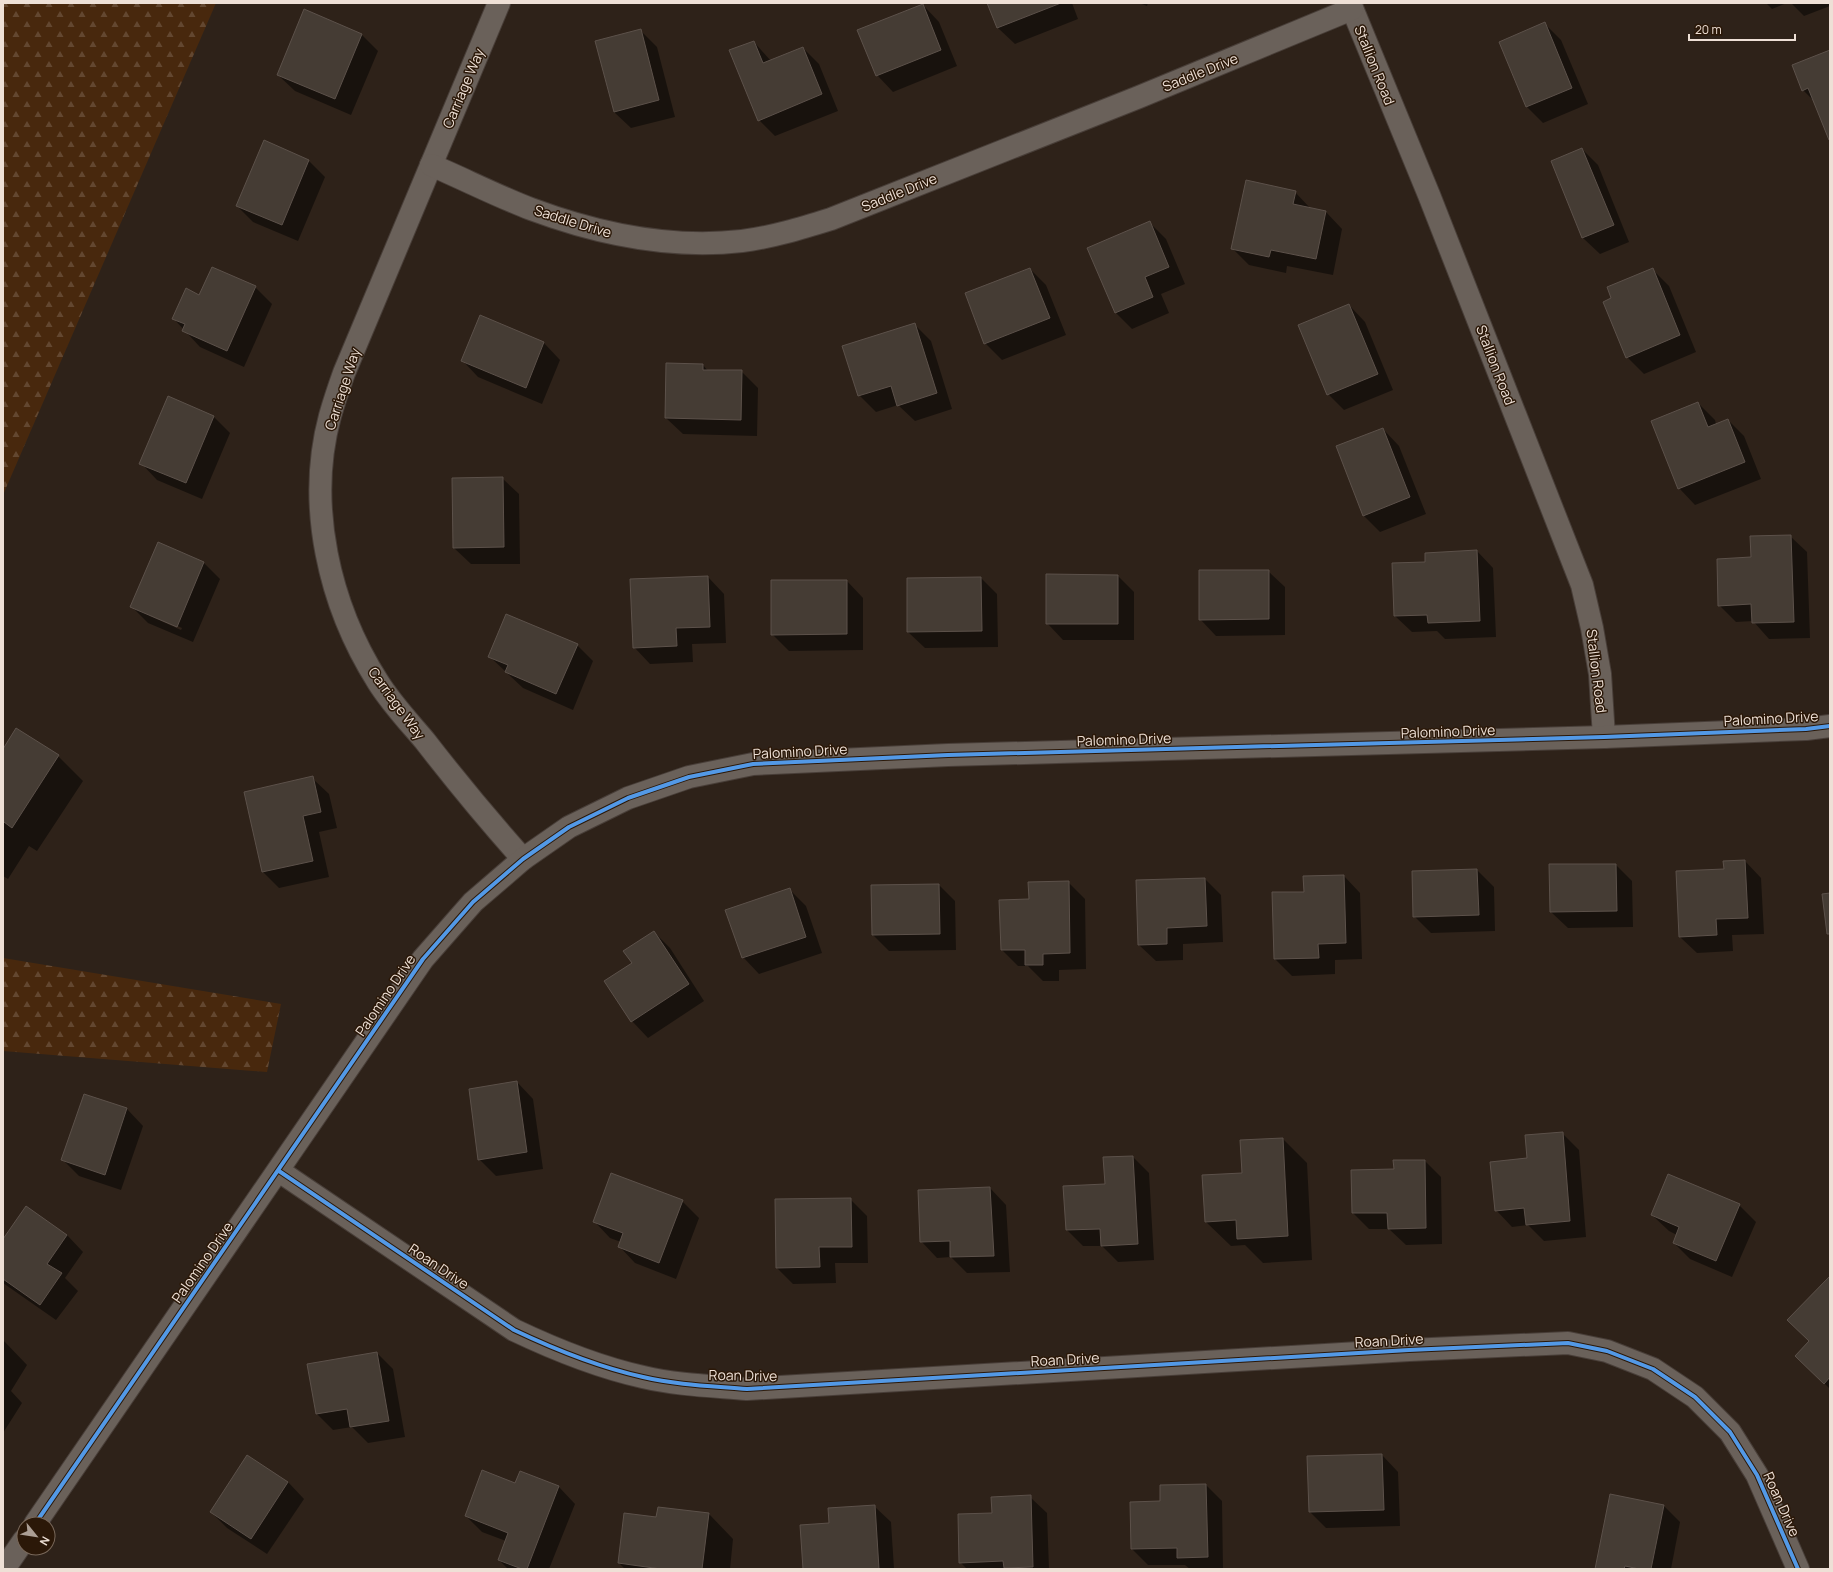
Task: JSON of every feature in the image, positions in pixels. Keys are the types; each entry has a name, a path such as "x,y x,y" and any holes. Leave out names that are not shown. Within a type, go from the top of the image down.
{"street":[{"name":"Carriage Way","path":"499,3 344,373 330,417 322,463 321,509 326,555 340,607 355,642 378,683 466,794 523,859"},
{"name":"Saddle Drive","path":"431,165 530,209 590,228 620,235 682,242 742,241 790,232 831,219 1138,97 1351,6"},
{"name":"Stallion Road","path":"1351,6 1429,195 1582,585 1592,628 1600,674 1604,737"},
{"name":"Palomino Drive","path":"41,1516 423,959 473,902 523,859 569,827 628,798 689,776 753,764 948,755 1604,737 1806,729 1830,726"},
{"name":"Roan Drive","path":"278,1171 514,1330 545,1345 578,1358 644,1378 678,1383 747,1389 1409,1350 1568,1343 1606,1351 1653,1369 1695,1396 1730,1432 1757,1475 1798,1569"},
{"path":"5,1563 16,1550"}],"green space":[{"path":"3,3 216,3 3,495"},
{"path":"3,958 281,1004 267,1072 3,1051"}],"building":[{"path":"987,3 1061,3 997,28"},
{"path":"923,4 941,50 876,76 857,30"},
{"path":"304,9 362,34 335,99 277,75"},
{"path":"1545,22 1572,88 1526,107 1499,42"},
{"path":"641,29 659,100 614,112 595,41"},
{"path":"754,41 763,63 803,47 822,94 758,121 729,50"},
{"path":"1830,50 1829,140 1808,88 1802,91 1792,65"},
{"path":"264,140 309,160 282,225 236,206"},
{"path":"1582,148 1614,225 1582,238 1551,161"},
{"path":"1246,180 1296,191 1293,204 1326,211 1316,259 1271,250 1269,257 1231,249"},
{"path":"1150,221 1169,267 1145,277 1153,297 1115,313 1087,248"},
{"path":"212,267 256,286 227,351 182,331 185,324 172,319 186,288 199,295"},
{"path":"1030,268 1050,318 984,344 965,293"},
{"path":"1653,268 1680,335 1626,358 1603,302 1611,298 1607,287"},
{"path":"1349,304 1378,374 1327,395 1298,325"},
{"path":"480,315 544,342 526,388 461,361"},
{"path":"915,323 937,393 897,406 891,386 858,396 842,346"},
{"path":"666,363 703,364 703,370 742,370 741,420 665,418"},
{"path":"168,396 214,416 186,483 139,464"},
{"path":"1698,402 1708,427 1728,419 1745,462 1678,489 1651,421"},
{"path":"1383,428 1410,497 1363,516 1336,446"},
{"path":"503,477 504,547 453,548 452,478"},
{"path":"1791,535 1794,622 1752,623 1751,604 1718,606 1717,559 1751,557 1750,536"},
{"path":"158,542 204,562 177,627 130,607"},
{"path":"1477,550 1480,621 1428,623 1427,615 1394,616 1392,563 1425,562 1425,553"},
{"path":"1199,570 1269,570 1269,619 1199,620"},
{"path":"1046,574 1118,575 1118,624 1046,624"},
{"path":"708,576 710,627 676,628 677,646 633,648 630,579"},
{"path":"981,577 982,631 907,632 907,578"},
{"path":"771,580 847,580 847,634 771,635"},
{"path":"506,614 578,644 556,694 505,672 508,665 488,657"},
{"path":"16,728 59,755 12,828 4,822 3,824 3,749"},
{"path":"313,776 321,812 303,816 313,861 262,872 244,792"},
{"path":"1745,860 1748,918 1716,919 1717,935 1679,937 1676,871 1724,869 1723,861"},
{"path":"1549,864 1616,864 1617,911 1550,912"},
{"path":"1477,869 1479,915 1413,917 1412,871"},
{"path":"1344,875 1346,943 1318,944 1319,958 1274,959 1272,892 1304,892 1303,876"},
{"path":"1205,878 1207,926 1167,928 1167,944 1138,945 1136,880"},
{"path":"1069,881 1070,953 1043,954 1043,965 1025,965 1025,950 1001,950 999,900 1029,899 1028,882"},
{"path":"939,884 940,934 872,935 871,885"},
{"path":"790,888 806,937 742,958 725,910"},
{"path":"1830,893 1830,934 1827,934 1822,894"},
{"path":"654,931 689,984 631,1022 604,981 632,963 623,951"},
{"path":"517,1081 527,1152 478,1160 469,1089"},
{"path":"84,1094 127,1108 105,1175 61,1160"},
{"path":"1563,1132 1570,1221 1526,1225 1524,1208 1495,1211 1490,1162 1527,1158 1525,1135"},
{"path":"1283,1138 1288,1236 1237,1239 1236,1220 1205,1222 1202,1175 1242,1173 1240,1140"},
{"path":"1133,1156 1138,1244 1101,1246 1100,1229 1066,1230 1063,1186 1105,1184 1103,1157"},
{"path":"1393,1160 1425,1160 1426,1228 1388,1229 1387,1213 1352,1213 1351,1170 1394,1169"},
{"path":"611,1173 683,1200 659,1263 618,1247 623,1233 593,1222"},
{"path":"1668,1174 1740,1204 1716,1261 1673,1243 1679,1227 1651,1215"},
{"path":"990,1187 994,1256 950,1257 950,1241 920,1242 918,1190"},
{"path":"851,1198 852,1247 819,1247 820,1267 776,1268 775,1199"},
{"path":"26,1206 67,1235 47,1264 62,1273 40,1305 3,1279 3,1239"},
{"path":"1830,1276 1830,1377 1824,1384 1795,1356 1809,1341 1787,1320"},
{"path":"377,1352 389,1421 350,1427 347,1409 316,1414 307,1364"},
{"path":"1382,1454 1384,1510 1309,1512 1307,1456"},
{"path":"247,1455 288,1482 251,1539 210,1512"},
{"path":"482,1470 515,1483 520,1471 559,1486 527,1569 522,1569 498,1560 508,1533 465,1516"},
{"path":"1206,1484 1208,1557 1177,1558 1177,1548 1131,1549 1130,1502 1160,1501 1160,1485"},
{"path":"1610,1494 1664,1505 1651,1569 1639,1569 1625,1566 1624,1569 1595,1569"},
{"path":"1031,1495 1033,1567 1004,1568 1003,1561 959,1563 958,1514 992,1513 991,1497"},
{"path":"875,1505 879,1569 803,1569 800,1525 829,1523 828,1508"},
{"path":"658,1507 709,1513 702,1569 661,1569 618,1563 624,1513 656,1517"}],"cycle path":[{"path":"40,1516 423,959 473,902 523,859 569,827 628,798 689,777 753,764 948,755 1604,737 1806,729 1830,726"},
{"path":"279,1171 514,1330 561,1351 593,1363 626,1373 669,1382 747,1389 1409,1350 1568,1343 1607,1351 1653,1369 1695,1397 1730,1432 1757,1475 1798,1569"}]}
